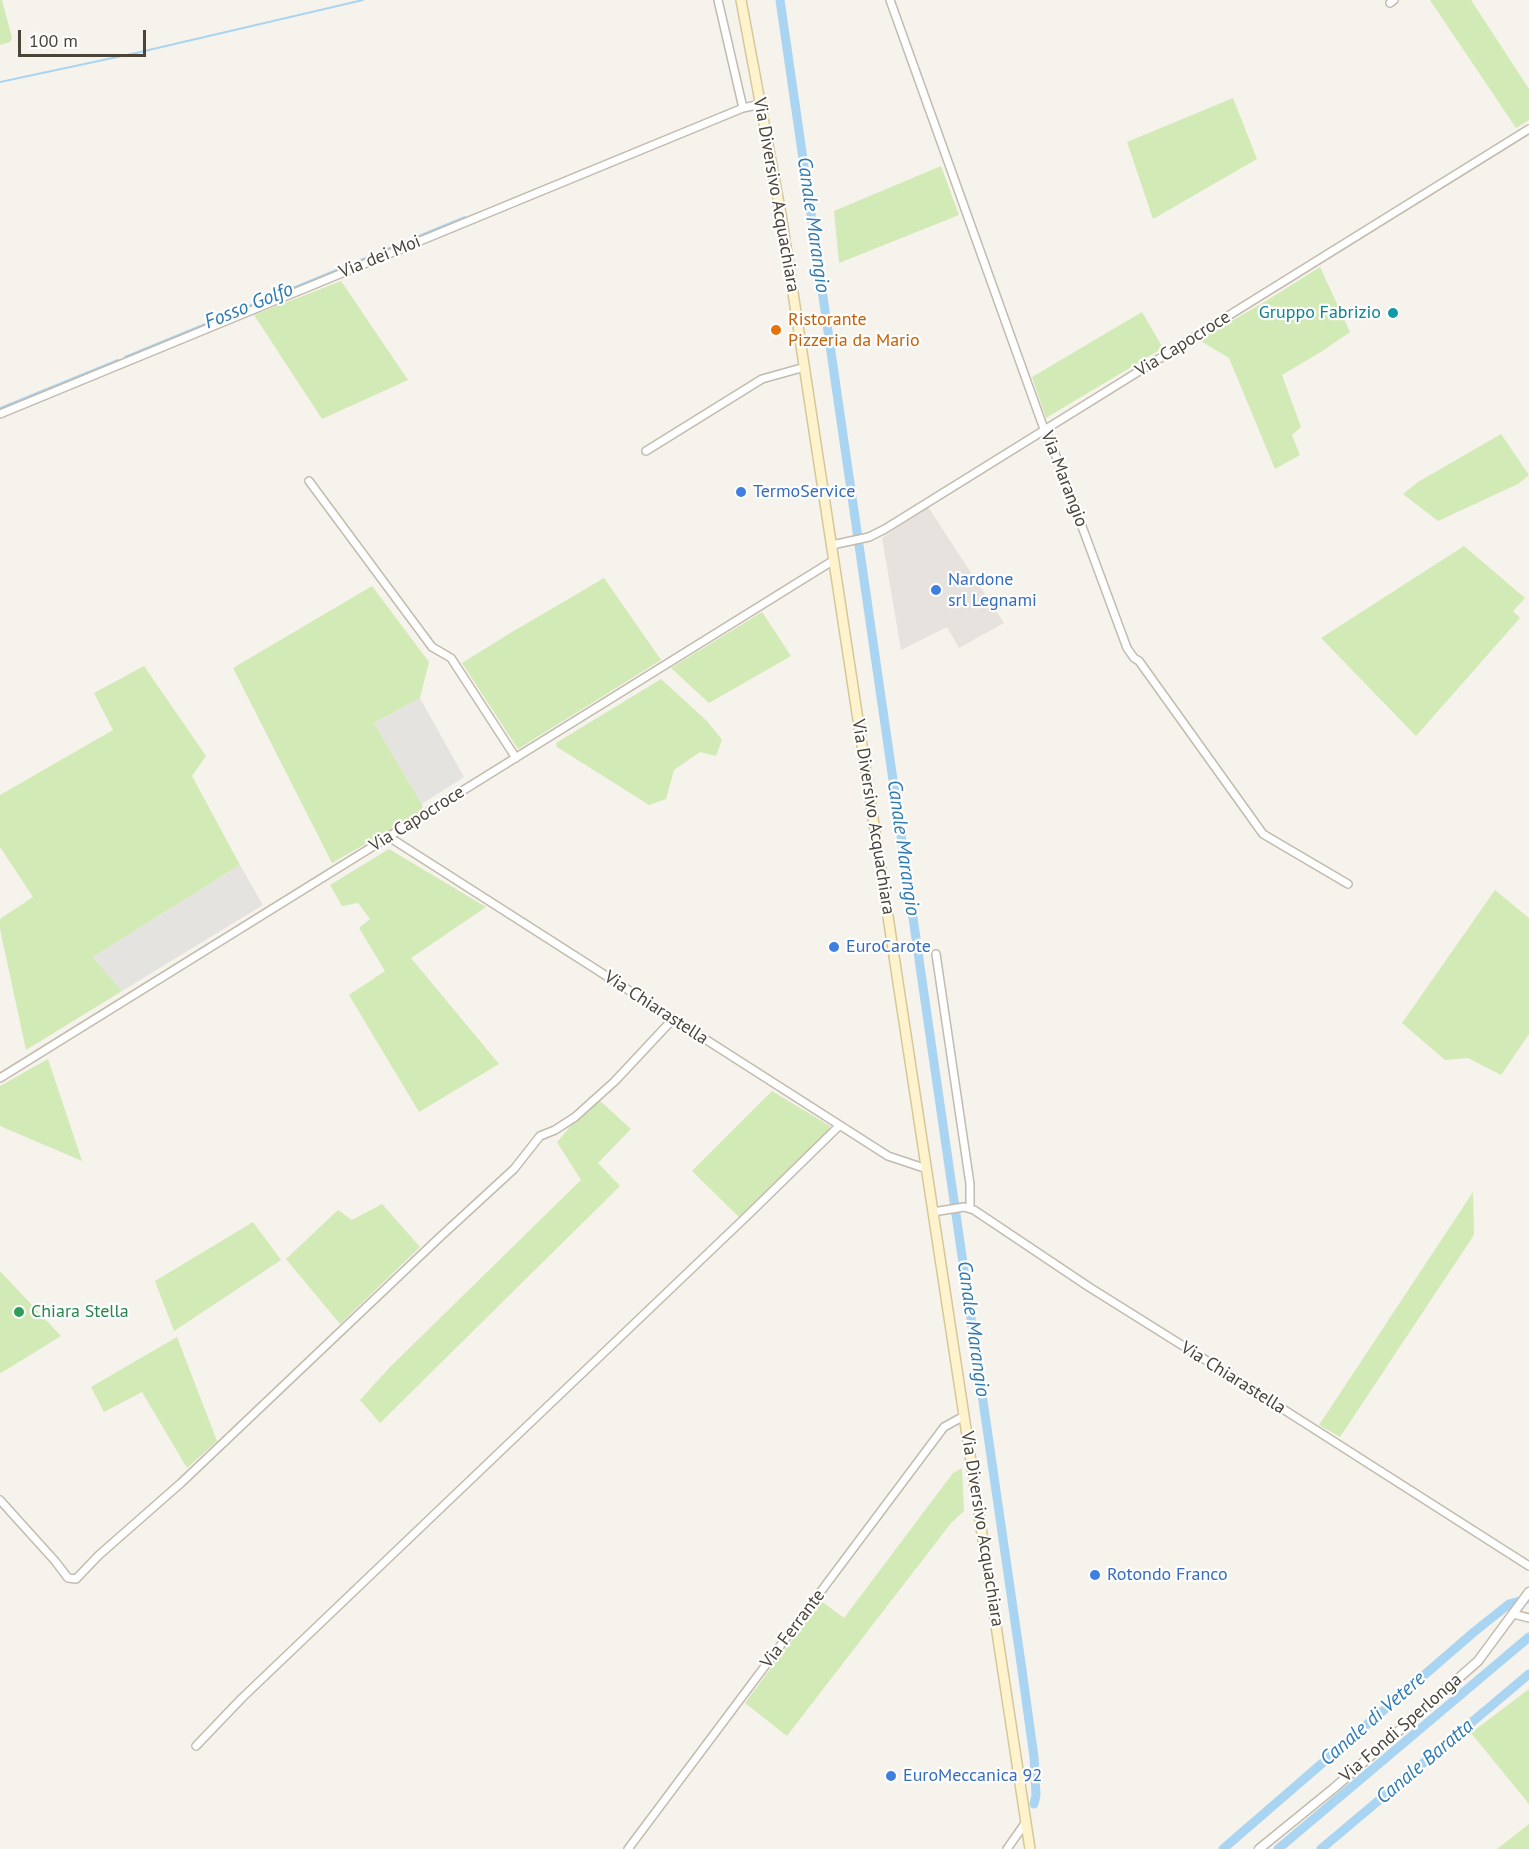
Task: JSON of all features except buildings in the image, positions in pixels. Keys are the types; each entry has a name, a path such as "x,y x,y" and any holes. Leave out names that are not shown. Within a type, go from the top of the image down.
{"main road":[{"name":"Via Diversivo Acquachiara","path":"741,0 781,214 836,543 834,560 1030,1849"}],"street":[{"path":"718,0 743,108"},
{"name":"Via Marangio","path":"890,0 1044,429 1127,648 1139,661 1263,834 1348,884"},
{"name":"Via dei Moi","path":"0,414 743,108 761,104"},
{"name":"Via Capocroce","path":"836,543 869,537 1529,129"},
{"path":"646,451 762,379 805,367"},
{"path":"309,481 432,647 451,658 516,758"},
{"name":"Via Capocroce","path":"0,1078 834,560"},
{"name":"Via Chiarastella","path":"389,837 839,1126 888,1156 927,1169"},
{"path":"933,1212 967,1207 970,1184 936,954"},
{"path":"0,1500 68,1578 76,1579 514,1169 540,1136 555,1130 575,1117 615,1081 673,1019"},
{"path":"196,1746 242,1698 839,1126"},
{"name":"Via Chiarastella","path":"967,1207 1529,1566"},
{"name":"Via Ferrante","path":"628,1849 944,1427 964,1416"},
{"name":"Via Fondi Sperlonga","path":"1259,1849 1334,1788 1478,1660 1529,1592"},
{"path":"1516,1611 1528,1617"},
{"path":"1007,1849 1026,1821"}],"shaded area":[{"path":"928,507 1004,623 959,648 947,627 901,650 882,538"},
{"path":"420,698 464,777 422,804 374,723"},
{"path":"240,865 263,905 122,991 93,957"}],"green space":[{"path":"0,0 2,0 12,38 10,42 0,45"},
{"path":"1430,0 1471,0 1529,89 1529,120 1516,128"},
{"path":"1233,98 1257,159 1153,219 1127,142"},
{"path":"941,166 959,215 839,263 834,211"},
{"path":"1320,267 1350,332 1282,375 1301,427 1292,435 1300,455 1275,469 1229,358 1199,340"},
{"path":"341,281 408,380 322,419 254,315"},
{"path":"1142,312 1163,348 1046,418 1032,377"},
{"path":"1501,434 1529,475 1518,484 1438,521 1403,494 1418,482"},
{"path":"1464,546 1525,598 1513,611 1520,618 1416,736 1321,638"},
{"path":"604,578 661,660 518,749 462,663"},
{"path":"372,586 429,662 420,698 374,723 422,804 423,811 332,863 233,668"},
{"path":"762,612 791,656 709,703 671,668"},
{"path":"144,666 206,756 192,776 240,865 93,957 122,991 26,1050 0,929 0,919 33,897 0,847 0,795 113,730 94,693"},
{"path":"661,679 708,722 722,740 716,756 700,752 674,770 666,799 649,805 557,747 556,743"},
{"path":"389,849 486,907 411,958 499,1064 419,1112 349,995 385,971 359,928 370,919 358,903 342,906 330,885"},
{"path":"1495,890 1529,918 1529,1034 1501,1075 1468,1058 1445,1060 1402,1023"},
{"path":"48,1059 82,1161 0,1126 0,1086"},
{"path":"772,1091 830,1126 829,1131 740,1218 692,1171"},
{"path":"599,1100 631,1129 598,1163 620,1186 380,1423 360,1400 389,1368 581,1180 557,1142 575,1121"},
{"path":"1473,1192 1474,1235 1340,1437 1319,1425"},
{"path":"382,1204 420,1247 340,1324 286,1259 338,1210 352,1220"},
{"path":"253,1222 281,1260 174,1331 155,1281"},
{"name":"Chiara Stella","path":"0,1271 61,1336 1,1373 0,1372"},
{"path":"177,1337 217,1441 187,1468 142,1392 104,1412 91,1387"},
{"path":"962,1468 964,1511 951,1523 787,1736 745,1703 821,1601 844,1618 953,1473"},
{"path":"1529,1689 1529,1804 1471,1733"},
{"path":"1529,1824 1529,1849 1497,1849"}],"waterway":[{"path":"0,82 363,0"},
{"name":"Canale Marangio","path":"780,0 1021,1663 1034,1757 1036,1795 1034,1804"},
{"name":"Fosso Golfo","path":"380,252 465,217"},
{"name":"Fosso Golfo","path":"125,357 373,255"},
{"name":"Fosso Golfo","path":"0,408 118,360"},
{"name":"Canale di Vetere","path":"1223,1849 1474,1632 1509,1604 1527,1599"},
{"name":"Canale di Vetere","path":"1278,1849 1529,1637"},
{"name":"Canale Baratta","path":"1321,1849 1529,1674"}],"place":[{"name":"Gruppo Fabrizio","path":"1393,313"},
{"name":"Ristorante Pizzeria da Mario","path":"776,330"},
{"name":"TermoService","path":"741,492"},
{"name":"Nardone srl Legnami","path":"936,590"},
{"name":"EuroCarote","path":"834,947"},
{"name":"Chiara Stella","path":"19,1312"},
{"name":"Rotondo Franco","path":"1095,1575"},
{"name":"EuroMeccanica 92","path":"891,1776"}]}
